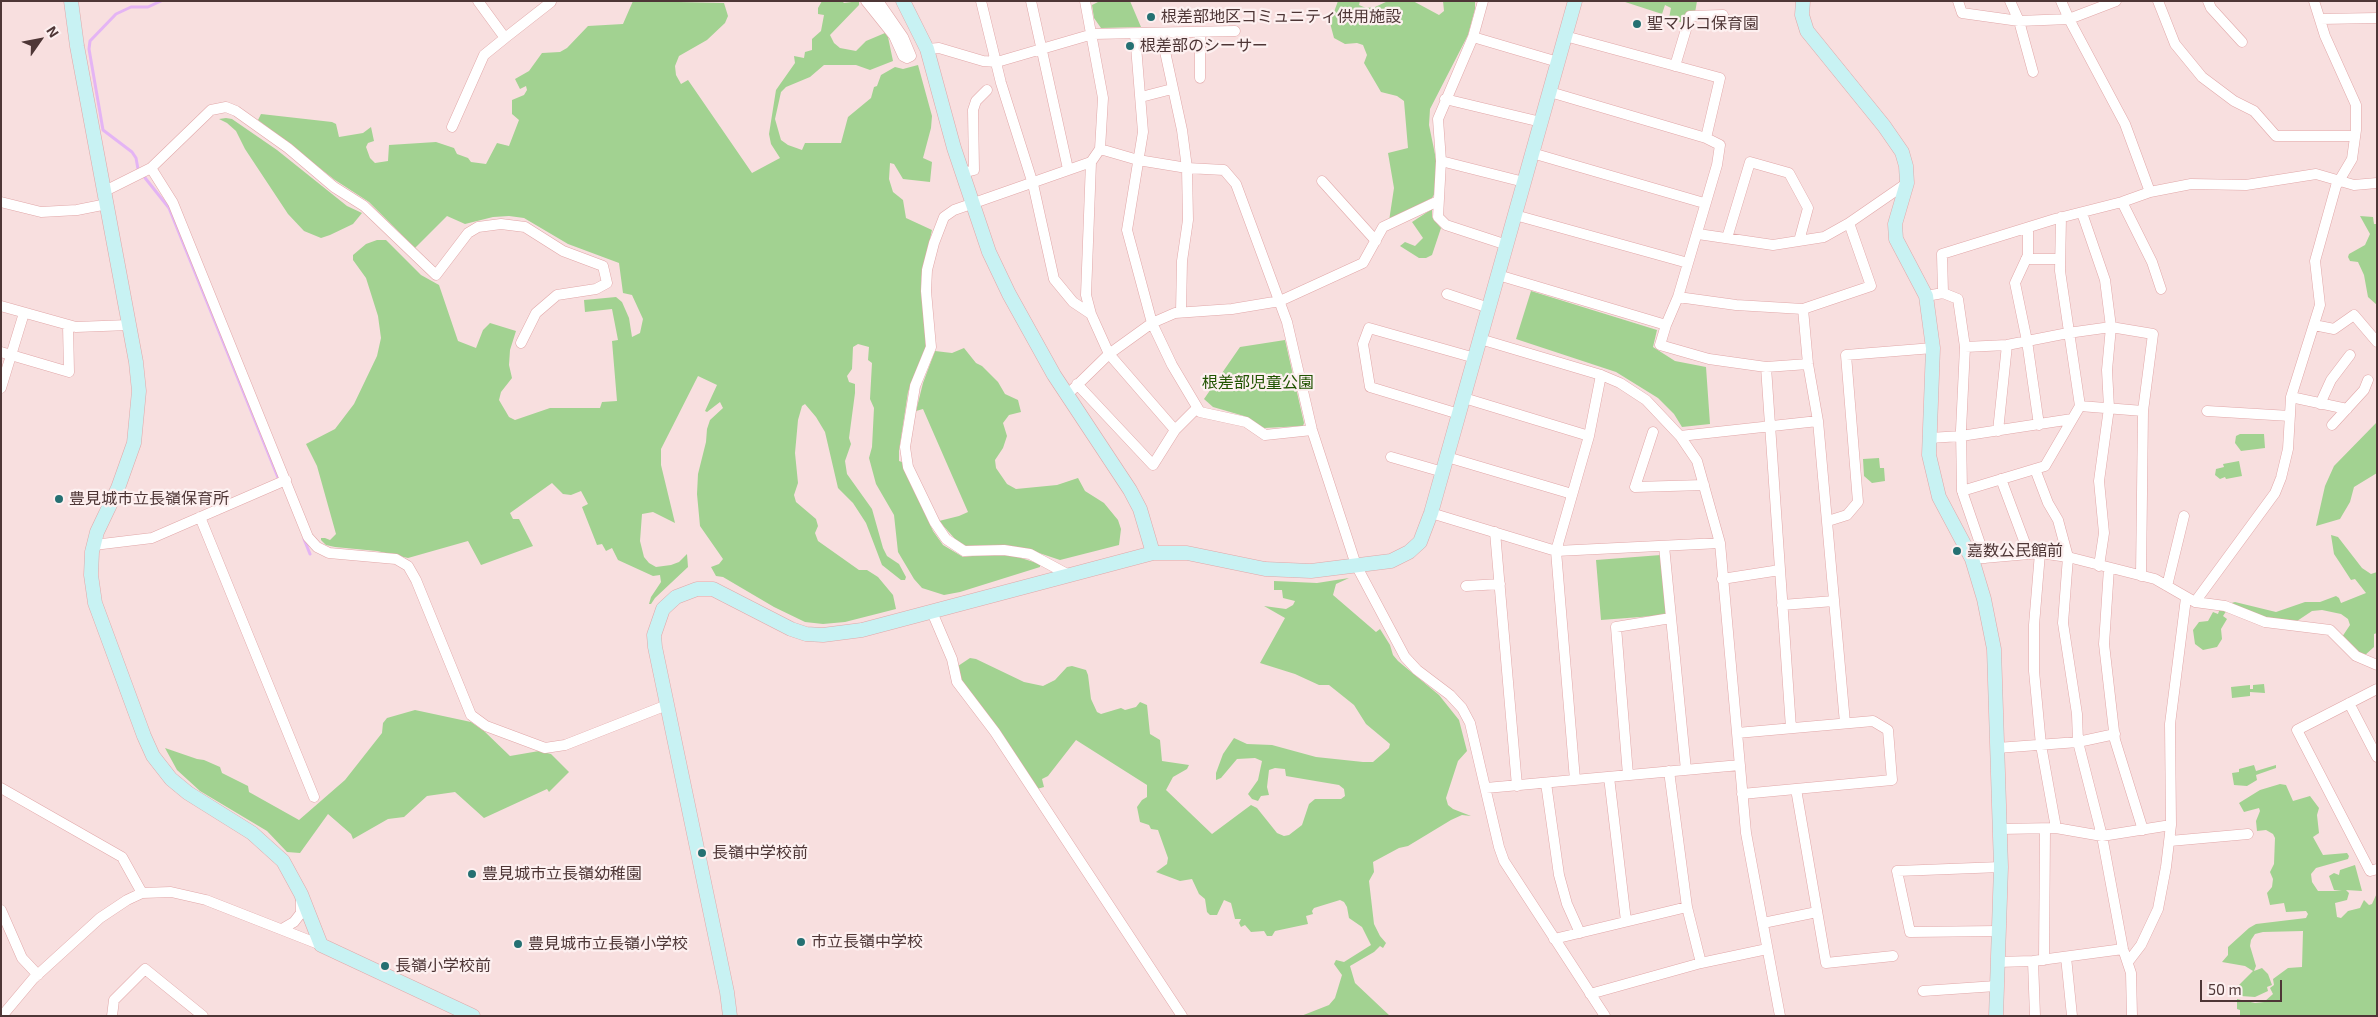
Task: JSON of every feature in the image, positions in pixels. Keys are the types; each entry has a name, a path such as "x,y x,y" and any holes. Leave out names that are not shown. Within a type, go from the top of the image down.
{"street":[{"path":"71,1 77,46 136,362 139,391 134,443 94,545 91,575 95,603 153,756 171,779 188,793 252,833 283,861 301,894 321,945"},
{"path":"478,1 505,38"},
{"path":"866,1 885,24 903,56 907,58 912,56 903,37 878,1"},
{"path":"903,1 928,49 962,173 989,252 1009,294 1067,394 1130,490 1140,509 1153,553"},
{"path":"981,1 1001,83 1033,184 1054,280 1073,302 1091,314"},
{"path":"1031,1 1068,169"},
{"path":"1069,575 1030,554 1004,550 964,551 946,539 935,523 908,467 905,447 915,386 931,347 926,291 927,270 934,243 944,217 954,210 1033,184 1068,169 1091,162 1098,156 1103,98 1093,34 1085,1"},
{"path":"1483,1 1473,37 1438,119 1441,161 1438,217 1446,225 1507,245"},
{"path":"1802,1 1802,15 1807,31 1884,126 1902,152 1906,166 1907,183 1895,224 1896,239 1926,296 1933,348 1929,455 1939,497 1978,558"},
{"path":"1958,1 1962,13 2019,21 2069,19 2116,1"},
{"path":"2010,1 2019,21 2033,72"},
{"path":"2061,1 2126,124 2150,192"},
{"path":"2158,1 2175,44 2202,77 2234,101 2254,111 2276,136 2355,136"},
{"path":"2208,1 2242,42"},
{"path":"2128,962 2141,945 2158,909 2170,841 2170,724 2190,600 2275,493 2281,478 2288,449 2291,398 2320,305 2315,261 2336,186 2352,159 2356,105 2314,1"},
{"path":"452,127 484,55 551,2"},
{"path":"730,1016 727,992 655,647 654,635 662,609 676,596 697,589 713,589 791,630 806,634 823,635 862,630 1153,553 1187,554 1265,569 1311,571 1391,561 1409,552 1420,542 1431,513 1550,92 1565,36 1571,2"},
{"path":"1675,66 1690,16 1723,15"},
{"path":"2320,19 2377,18"},
{"path":"928,49 939,48 983,61 997,62 1093,34 1235,31"},
{"path":"1200,32 1200,78"},
{"path":"1161,33 1182,130 1187,168 1188,220 1182,260 1181,312"},
{"path":"1135,34 1143,132 1127,230 1152,323 1172,365 1200,412 1246,422 1265,434 1312,430"},
{"path":"1565,36 1720,78 1706,138"},
{"path":"1473,37 1558,62"},
{"path":"1141,97 1172,89"},
{"path":"962,173 974,170 973,110 976,101 987,90"},
{"path":"1550,92 1706,138 1720,145 1718,166 1704,203 1698,234 1660,345 1709,359 1766,367 1808,364"},
{"path":"1445,99 1541,122"},
{"path":"1,202 42,212 77,210 106,198 151,168 211,110 226,107 236,111 288,148 334,187 364,206 436,275 468,233 478,226 501,224 525,227 563,251 603,266 607,282 596,290 557,295 536,313 522,343"},
{"path":"1100,149 1138,160 1187,168 1224,170 1236,184 1258,248 1280,301 1292,340 1312,430 1356,565 1405,657 1417,670 1450,695 1462,708 1470,723 1499,847 1504,861 1605,1016"},
{"path":"1532,153 1704,203"},
{"path":"1441,161 1524,182"},
{"path":"1091,162 1086,295 1091,314 1109,354 1175,430"},
{"path":"1727,238 1750,162 1789,173 1808,208 1798,241"},
{"path":"151,168 173,203 308,537 317,547 329,553 396,559 408,566 416,580 472,715 486,726 545,748 565,745 666,705"},
{"path":"1943,293 1942,254 2061,217 2122,202 2150,192 2192,184 2246,185 2316,174 2354,185 2377,183"},
{"path":"1322,181 1376,241"},
{"path":"1698,234 1773,245 1824,237 1849,223 1907,183"},
{"path":"1067,394 1109,354 1152,323 1181,312 1232,309 1280,301 1363,263 1383,227 1438,201"},
{"path":"2122,202 2152,262 2161,289"},
{"path":"2082,213 2105,280 2111,327 2107,370 2109,408 2099,481 2104,533 2104,644 2115,734 2143,830"},
{"path":"1515,215 1688,263"},
{"path":"1962,491 2045,466 2080,406 2068,332 2060,259 2061,217"},
{"path":"1678,297 1736,305 1803,309 1871,286 1849,223"},
{"path":"2028,228 2026,259 2015,283 2027,341 2039,424"},
{"path":"2026,259 2060,259"},
{"path":"1498,275 1666,325"},
{"path":"1926,296 1943,293 1958,299 1965,346 1961,436 1962,491 1978,558 1994,649 2001,867 1996,1016"},
{"path":"1447,294 1489,308"},
{"path":"1,306 76,327 129,325"},
{"path":"1803,309 1808,364 1818,421 1845,723"},
{"path":"1,388 6,354 24,313"},
{"path":"2314,325 2334,329 2354,315 2377,342"},
{"path":"6,354 69,372 68,325"},
{"path":"1965,346 2007,345 2068,332 2111,327 2153,334 2143,411 2140,576"},
{"path":"1459,414 1370,387 1363,344 1369,328 1475,358"},
{"path":"1480,339 1601,375 1620,383 1646,400 1680,436 1697,461 1720,543 1746,833 1780,1016"},
{"path":"1998,431 2007,345"},
{"path":"1828,521 1847,515 1858,502 1846,355 1933,348"},
{"path":"2320,404 2331,380 2350,354"},
{"path":"1766,367 1791,728"},
{"path":"1575,780 1556,551 1589,436 1601,375"},
{"path":"2332,425 2364,390 2368,380"},
{"path":"1077,384 1153,465 1175,430 1197,408"},
{"path":"1464,398 1589,436"},
{"path":"2291,398 2347,409"},
{"path":"2080,406 2143,411"},
{"path":"2207,411 2290,416"},
{"path":"1930,438 1961,436 2072,419"},
{"path":"1680,436 1818,421"},
{"path":"1653,432 1635,487 1704,485"},
{"path":"1392,457 1443,472"},
{"path":"1447,457 1572,494"},
{"path":"2035,469 2048,503 2058,520 2068,557 2063,623 2076,714 2078,742 2102,836 2123,950 2131,973 2132,1016"},
{"path":"94,545 152,538 286,480"},
{"path":"2001,480 2034,553 2034,671 2040,745 2056,828"},
{"path":"1431,513 1556,551 1720,543"},
{"path":"2167,586 2184,516"},
{"path":"200,517 314,797"},
{"path":"1495,532 1517,786"},
{"path":"1664,546 1686,770"},
{"path":"1978,558 2034,553 2068,557 2155,579 2190,600 2224,606 2265,622 2330,630 2356,656 2377,665"},
{"path":"1722,579 1780,570"},
{"path":"1466,586 1500,584"},
{"path":"1782,605 1834,600"},
{"path":"932,612 952,659 957,682 995,732 1182,1016"},
{"path":"1628,775 1616,627 1671,618"},
{"path":"2377,689 2297,730 2370,872 2377,869"},
{"path":"2349,703 2377,757"},
{"path":"1737,733 1873,720 1888,730 1892,780 1742,794"},
{"path":"1997,748 2078,742 2115,734"},
{"path":"1486,788 1740,765"},
{"path":"1669,771 1687,907 1701,963"},
{"path":"1609,777 1626,921"},
{"path":"1546,783 1559,875 1567,904 1580,933"},
{"path":"1796,789 1826,963 1893,956"},
{"path":"2,790 122,858 142,893"},
{"path":"2000,829 2056,828 2102,836 2171,825"},
{"path":"2035,1016 2045,829"},
{"path":"2170,841 2248,834"},
{"path":"1999,931 1910,932 1897,871 2001,867"},
{"path":"3,1010 100,918 127,900 142,893 171,892 206,900 321,945 473,1016"},
{"path":"282,929 294,922 301,913 301,894"},
{"path":"1554,939 1687,907"},
{"path":"1,910 22,958 38,975"},
{"path":"1763,923 1817,912"},
{"path":"1590,994 1701,963 1767,949"},
{"path":"1997,962 2039,960 2123,950"},
{"path":"2066,957 2072,1016"},
{"path":"112,1016 114,1000 145,969 204,1016"},
{"path":"1923,991 1996,986"}],"green space":[{"path":"633,1 724,3 728,16 725,23 707,40 679,56 675,66 676,75 681,84 688,80 752,173 780,158 771,144 769,134 776,90 795,63 794,56 804,58 805,52 812,50 812,39 821,31 824,15 818,14 818,8 822,1 842,1 844,3 859,1 859,5 830,35 834,43 840,48 856,51 866,41 885,33 888,37 893,61 870,70 856,65 824,65 810,77 786,87 781,92 775,119 781,140 788,145 802,150 805,143 841,143 848,117 871,98 874,87 877,86 881,75 895,67 903,69 918,65 932,116 931,128 923,158 932,162 930,182 903,179 894,164 890,163 889,179 893,192 903,200 906,218 932,230 921,280 926,347 908,392 899,461 902,462 933,531 943,545 963,557 1000,553 966,546 956,540 939,521 968,512 923,409 916,411 923,383 935,351 952,353 964,348 976,363 982,366 998,382 1005,394 1018,400 1021,412 1009,415 1003,423 1007,436 1003,448 995,460 996,468 1007,484 1016,489 1057,485 1078,478 1085,491 1104,503 1118,520 1121,529 1119,545 1060,560 1036,552 1021,558 1040,564 1040,567 960,592 944,595 922,588 914,579 898,552 894,515 876,484 869,458 872,447 874,408 870,399 872,363 868,360 869,347 858,344 853,347 852,369 847,376 849,382 855,384 855,393 849,438 851,444 845,461 847,474 872,509 883,548 887,556 899,564 906,577 905,580 901,580 882,565 866,523 853,503 838,488 825,432 805,404 802,406 798,420 795,453 798,483 794,495 796,502 816,519 818,526 815,533 818,541 859,570 867,570 878,577 893,595 896,609 845,622 823,624 805,622 774,607 723,577 716,576 711,567 719,564 723,559 700,526 697,494 698,474 706,442 707,429 710,420 723,408 720,402 707,412 705,411 717,385 698,376 661,449 661,465 675,523 653,512 642,514 640,541 644,557 656,567 679,562 687,554 688,567 651,604 649,604 651,597 661,582 660,575 653,576 618,560 612,548 606,551 602,544 597,545 582,507 588,504 581,491 571,495 563,494 552,483 510,513 513,519 519,519 533,546 481,565 468,541 408,558 377,551 335,547 326,545 321,540 321,538 325,538 330,540 336,534 317,466 306,444 335,429 354,404 377,356 381,338 378,316 366,278 353,260 353,255 366,244 377,240 386,240 421,275 439,285 458,341 476,348 483,330 490,323 516,331 510,350 509,365 512,378 501,392 499,400 509,417 515,420 550,408 600,408 602,402 617,401 612,341 618,340 612,309 585,312 584,300 616,297 622,302 629,318 632,337 640,333 643,319 632,295 623,293 619,263 568,244 524,218 509,216 493,217 465,224 447,216 415,248 369,202 335,180 258,120 261,114 332,122 336,124 339,137 363,133 371,127 374,141 368,143 366,147 370,158 375,163 388,161 389,145 436,142 454,148 457,154 468,158 471,162 486,164 497,143 509,146 519,120 512,114 512,100 524,95 527,90 526,86 520,89 515,79 529,71 542,53 560,52 567,48 588,26 623,24"},
{"path":"1100,1 1130,1 1141,27 1101,28 1094,18 1092,5"},
{"path":"1338,1 1360,1 1359,5 1366,8 1375,7 1388,1 1413,1 1439,15 1444,11 1443,1 1475,1 1475,9 1468,35 1430,109 1429,125 1436,159 1436,191 1432,198 1389,221 1394,188 1388,153 1408,148 1404,101 1397,96 1381,92 1364,63 1367,55 1363,45 1357,43 1345,44 1334,38 1330,23"},
{"path":"1622,1 1697,1 1695,13 1686,24 1669,18 1671,8 1665,5 1662,14"},
{"path":"219,119 232,119 277,150 347,206 362,213 353,224 321,238 304,231 288,214 245,149 236,131"},
{"path":"1432,209 1432,217 1441,228 1432,255 1426,258 1419,258 1400,246 1405,242 1415,246 1423,238 1412,222"},
{"path":"2360,216 2373,217 2374,224 2377,224 2377,305 2368,297 2364,275 2358,262 2350,261 2348,257 2349,254 2365,245 2370,234"},
{"path":"1531,291 1657,330 1653,347 1675,361 1706,367 1710,424 1682,427 1674,414 1658,398 1616,372 1516,339"},
{"name":"根差部児童公園","path":"1285,340 1304,423 1303,426 1264,428 1244,416 1213,407 1204,399 1240,347"},
{"path":"2377,422 2377,473 2354,487 2350,502 2340,519 2316,526 2325,486 2334,466"},
{"path":"2240,434 2264,434 2265,448 2241,451 2235,443 2236,436"},
{"path":"1879,458 1880,468 1884,468 1885,481 1872,483 1864,476 1863,459"},
{"path":"2239,461 2242,476 2220,479 2215,475 2216,469 2224,467 2223,464"},
{"path":"2331,535 2338,537 2362,568 2371,574 2377,572 2377,633 2374,634 2374,647 2364,656 2342,637 2350,625 2348,619 2341,614 2322,610 2312,611 2297,621 2268,618 2228,604 2235,602 2276,612 2305,602 2320,602 2336,596 2341,603 2366,593 2355,579 2351,580 2334,554"},
{"path":"1661,555 1666,615 1601,620 1596,560"},
{"path":"1349,578 1336,584 1333,595 1376,632 1380,629 1398,661 1439,695 1459,720 1467,751 1458,761 1446,798 1448,805 1453,809 1471,816 1462,815 1451,820 1408,846 1399,848 1373,862 1374,872 1369,881 1374,924 1386,943 1383,948 1380,946 1374,952 1350,966 1355,983 1390,1016 1301,1016 1329,1005 1335,998 1342,975 1334,964 1336,960 1344,962 1371,945 1362,927 1349,918 1344,902 1340,900 1314,908 1313,914 1306,916 1308,924 1275,931 1272,936 1267,936 1264,931 1251,932 1245,925 1241,927 1239,923 1241,919 1235,919 1231,903 1224,900 1217,915 1210,915 1207,912 1205,899 1199,894 1192,879 1180,881 1156,872 1167,864 1168,858 1158,830 1151,829 1149,825 1140,822 1137,807 1147,797 1147,785 1076,740 1048,776 1042,779 1044,787 1037,789 962,682 958,666 970,658 976,659 1024,682 1043,686 1055,680 1067,667 1072,666 1086,670 1091,699 1097,712 1101,714 1121,708 1125,710 1136,707 1140,702 1147,705 1150,734 1160,740 1162,761 1189,765 1187,769 1173,777 1166,790 1212,834 1251,805 1257,808 1277,833 1284,836 1289,835 1302,825 1309,804 1315,799 1341,799 1345,796 1344,789 1339,785 1286,776 1285,769 1275,768 1269,770 1267,787 1269,795 1261,796 1258,801 1252,799 1248,794 1258,780 1262,761 1255,758 1237,759 1221,778 1216,780 1216,773 1223,754 1234,738 1247,744 1272,745 1316,757 1363,762 1373,762 1389,748 1390,744 1366,724 1354,705 1329,685 1319,685 1295,674 1260,663 1285,618 1264,606 1286,609 1293,605 1295,601 1283,598 1282,590 1274,590 1274,581 1317,583"},
{"path":"2220,608 2227,610 2223,616 2227,619 2221,629 2222,639 2217,647 2203,650 2195,644 2193,630 2199,622 2208,621 2213,612 2218,614"},
{"path":"2264,684 2265,693 2250,692 2250,696 2232,698 2231,687 2250,685 2250,689 2253,689 2253,685"},
{"path":"415,710 471,722 484,731 510,756 539,751 551,754 569,772 549,792 547,789 484,818 455,792 427,796 404,817 388,819 353,839 351,834 328,814 300,853 287,852 267,831 200,791 177,770 165,748 220,767 222,773 248,786 249,792 299,820 345,780 382,733 383,723 387,718"},
{"path":"2254,765 2256,771 2276,765 2276,768 2256,775 2257,780 2247,786 2234,785 2232,773"},
{"path":"2280,784 2286,785 2293,801 2310,796 2319,808 2317,815 2319,833 2313,837 2323,855 2347,853 2349,856 2348,859 2316,868 2311,874 2312,882 2318,891 2342,891 2334,890 2329,876 2334,873 2339,875 2340,870 2355,865 2362,891 2346,890 2349,893 2347,900 2335,903 2337,917 2341,918 2348,911 2360,908 2364,900 2369,905 2372,904 2377,893 2377,1016 2240,1016 2240,1010 2237,1009 2237,999 2255,1003 2264,1002 2273,994 2270,988 2274,985 2273,979 2288,968 2302,967 2303,931 2255,934 2250,946 2256,966 2254,971 2262,968 2268,974 2272,985 2267,987 2268,991 2255,997 2241,996 2237,987 2253,971 2245,966 2222,962 2228,955 2228,947 2256,924 2306,918 2308,914 2306,911 2286,912 2284,903 2270,905 2267,893 2272,887 2273,879 2270,872 2274,864 2275,838 2273,834 2266,830 2257,831 2256,821 2260,811 2259,808 2244,812 2239,803 2260,790"}],"waterway":[{"path":"161,1 148,7 131,7 116,14 90,41 89,49 103,130 132,152 136,158 138,169 169,208 279,480"},
{"path":"304,539 310,554"}],"place":[{"name":"根差部地区コミュニティ供用施設","path":"1151,17"},
{"name":"聖マルコ保育園","path":"1637,24"},
{"name":"根差部のシーサー","path":"1130,46"},
{"name":"豊見城市立長嶺保育所","path":"59,499"},
{"name":"嘉数公民館前","path":"1957,551"},
{"name":"長嶺中学校前","path":"702,853"},
{"name":"豊見城市立長嶺幼稚園","path":"472,874"},
{"name":"市立長嶺中学校","path":"801,942"},
{"name":"豊見城市立長嶺小学校","path":"518,944"},
{"name":"長嶺小学校前","path":"385,966"}]}
